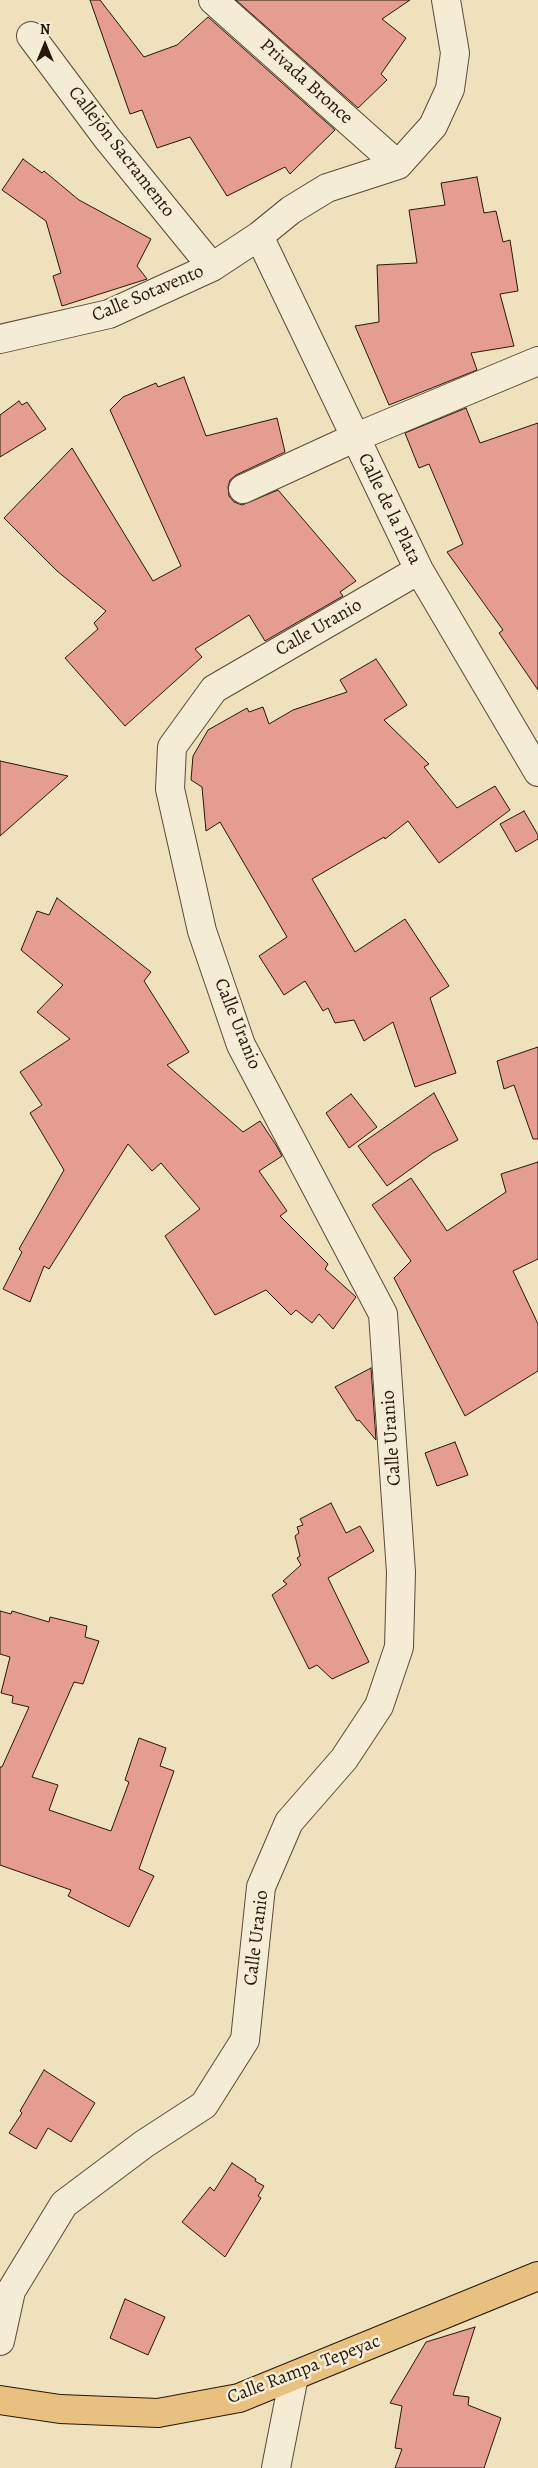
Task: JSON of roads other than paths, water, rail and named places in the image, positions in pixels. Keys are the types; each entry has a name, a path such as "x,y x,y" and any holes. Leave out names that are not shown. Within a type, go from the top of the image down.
{"main road":[{"name":"Calle Rampa Tepeyac","path":"0,2400 60,2409 158,2413 239,2398 538,2276"}],"street":[{"name":"Privada Bronce","path":"213,0 398,165"},
{"path":"398,165 433,126 450,89 455,53 446,0"},
{"name":"Callejón Sacramento","path":"31,36 107,138 212,267"},
{"name":"Calle Sotavento","path":"0,339 109,314 212,267 258,236 291,210 327,188 398,165"},
{"name":"Calle de la Plata","path":"258,236 419,570 538,772"},
{"path":"243,489 354,438 538,361"},
{"name":"Calle Uranio","path":"0,2341 5,2289 64,2204 144,2144 204,2105 245,2040 261,1887 289,1822 344,1759 379,1706 399,1647 401,1572 383,1314 241,1045 202,931 170,789 172,747 214,689 419,570"},
{"path":"276,2468 294,2376"}]}
